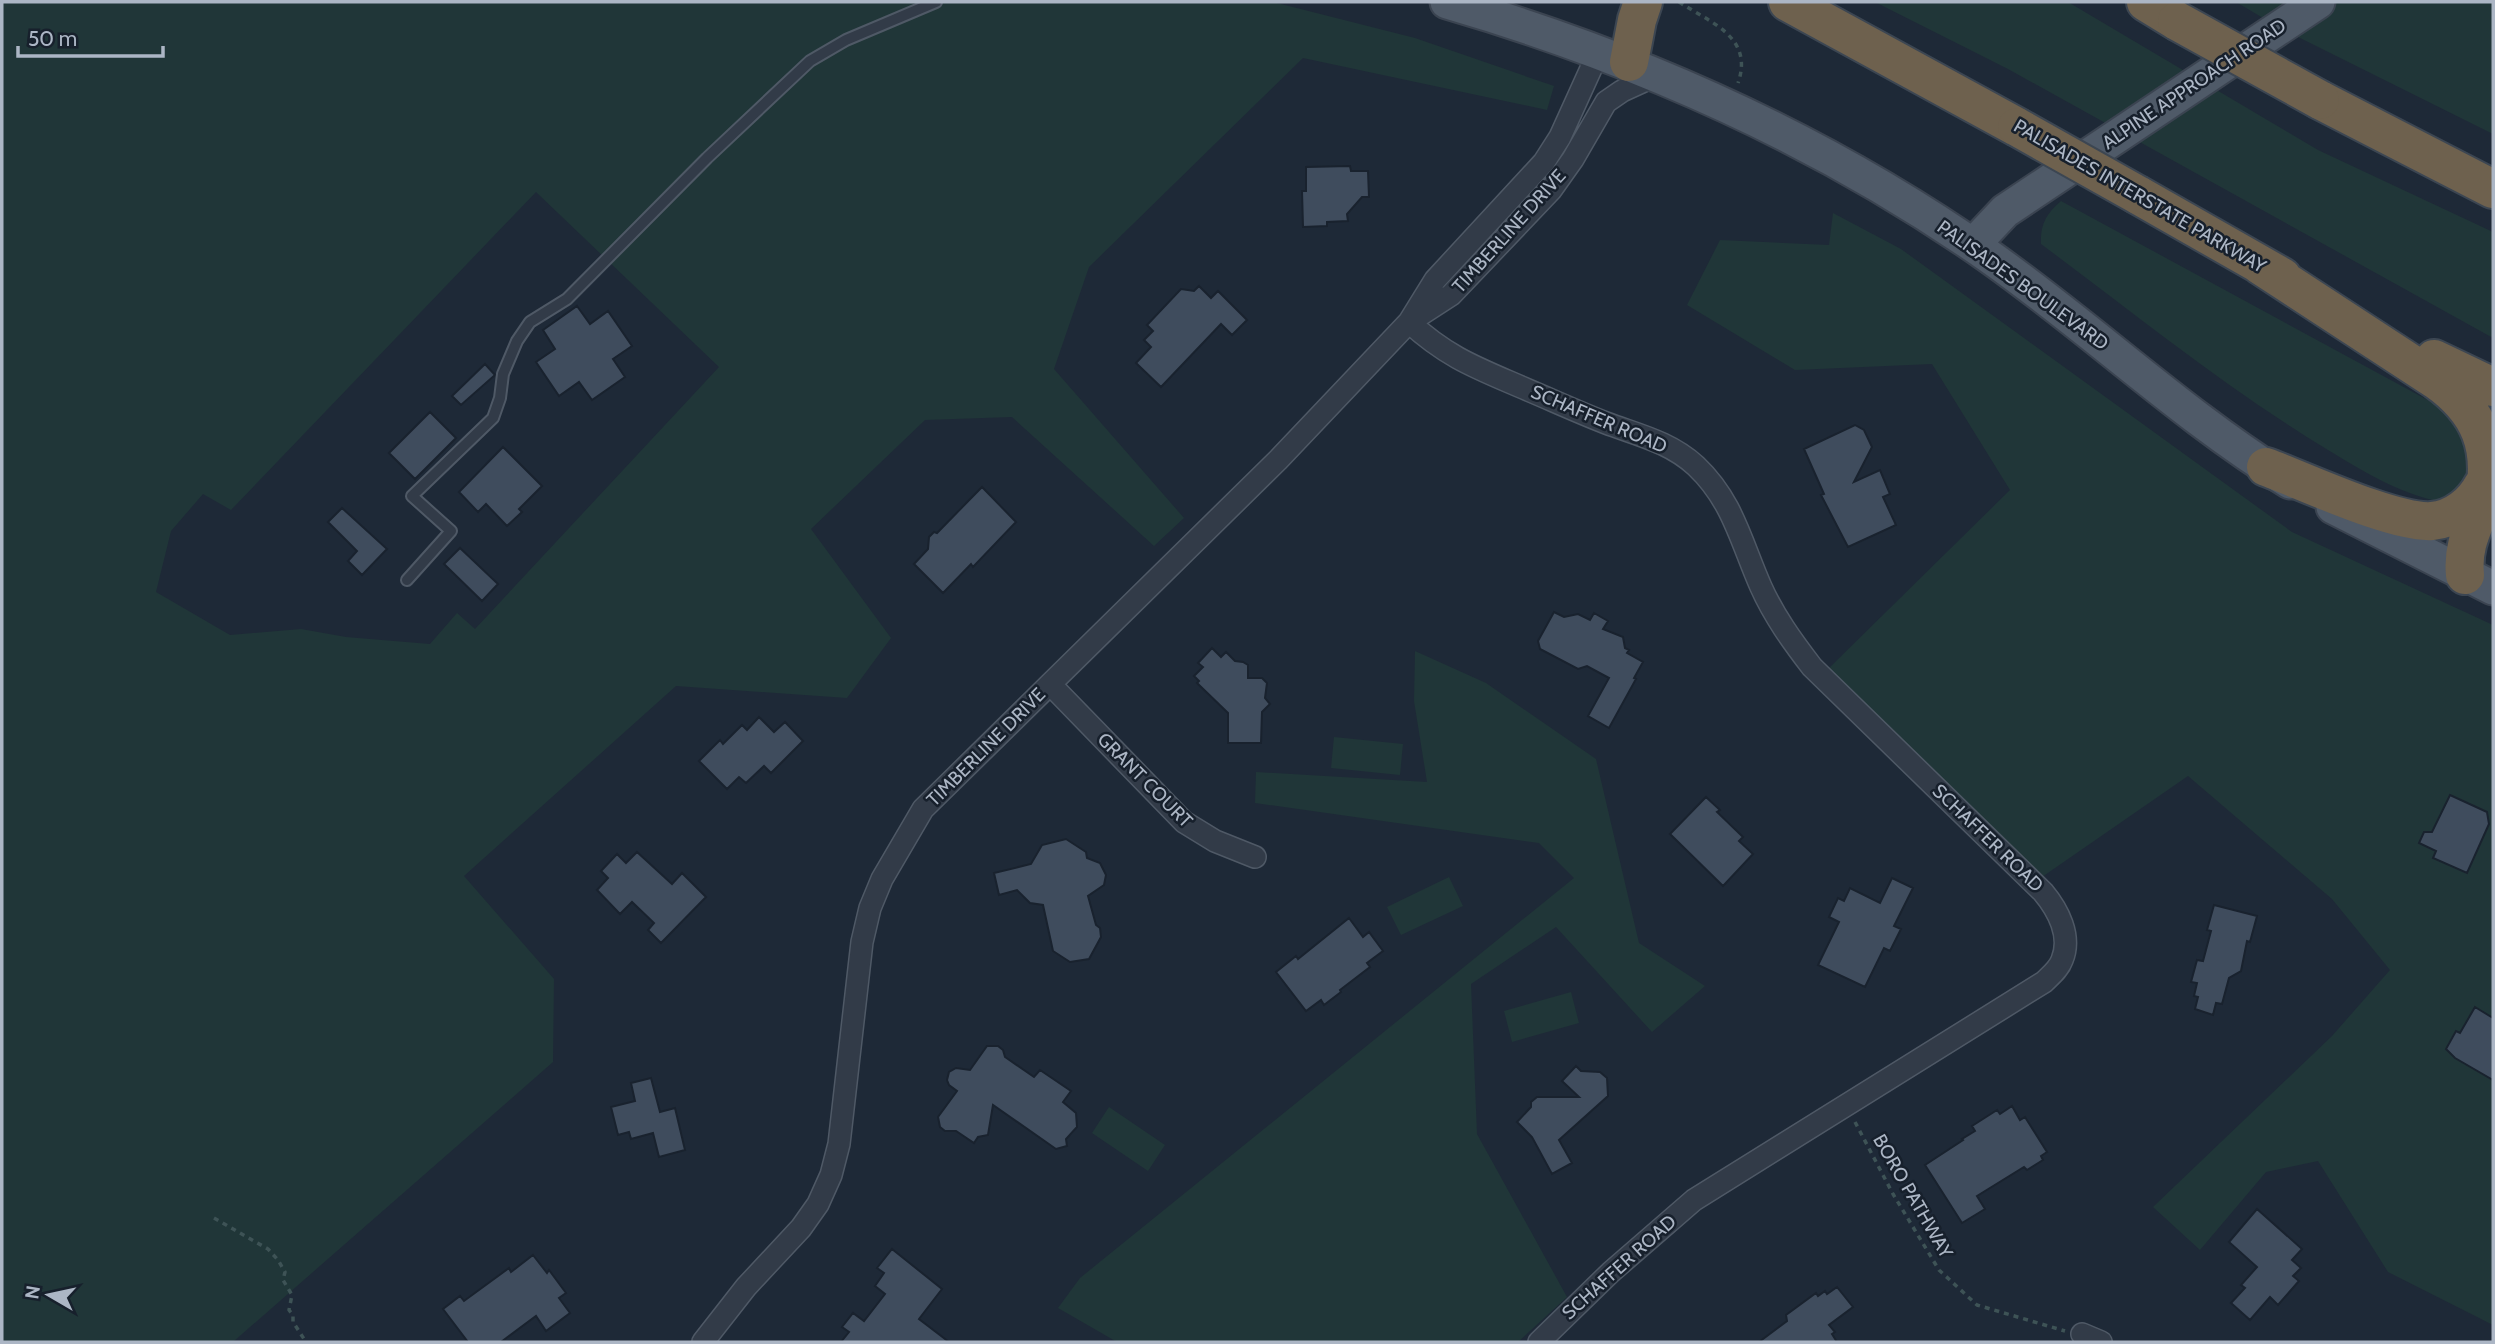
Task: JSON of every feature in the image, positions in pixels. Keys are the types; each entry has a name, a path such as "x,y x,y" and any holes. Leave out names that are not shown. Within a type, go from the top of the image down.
{"highway":[{"path":"1628,63 1643,2"},
{"path":"1762,2 1891,57"},
{"name":"PALISADES INTERSTATE PARKWAY","path":"1788,2 2395,339 2493,387"},
{"path":"2159,8 2320,100 2493,189"},
{"path":"2260,265 2456,394 2470,409 2487,442 2490,470 2485,494 2465,543 2479,582"},
{"path":"2266,467 2385,512 2407,519 2428,521 2449,517 2467,505 2481,489 2490,470"}],"main road":[{"name":"PALISADES BOULEVARD","path":"1447,2 1628,63 1728,107 1844,166 1973,245 2207,426 2266,467 2352,518 2479,582"},
{"name":"ALPINE APPROACH ROAD","path":"1973,245 2005,211 2318,2"}],"street":[{"name":"TIMBERLINE DRIVE","path":"703,1342 746,1287 801,1228 818,1204 831,1175 839,1144 862,942 870,908 882,879 923,808 1278,460 1409,322 1435,279 1544,162 1566,125 1628,63"},
{"name":"TIMBERLINE DRIVE","path":"1409,322 1451,295 1557,182 1606,102 1622,91 1628,63"},
{"path":"1452,262 1469,277"},
{"name":"SCHAFFER ROAD","path":"1409,322 1437,347 1460,360 1605,422 1643,434 1672,448 1695,466 1716,487 1730,509 1770,607 1789,638 1812,667 2054,905 2063,923 2065,943 2062,960 2044,982 1694,1200 1611,1272 1539,1342"},
{"name":"GRANT COURT","path":"1050,684 1184,822 1202,835 1255,857"}],"lane":[{"path":"407,580 451,531 412,496 494,418 503,374 517,341 530,322 566,299 706,159 810,61 846,40 936,2"}],"path":[{"path":"1679,2 1732,38 1739,46 1742,55 1740,76 1728,107"},
{"name":"BORO PATHWAY","path":"1846,1105 1893,1194 1939,1270 1977,1306 2092,1338"},
{"path":"214,1218 268,1249 278,1260 285,1272 283,1280 292,1294 289,1310 293,1315 293,1322 306,1342"}],"green space":[{"path":"2,2 1273,2 1415,38 1554,86 1547,110 1303,58 1089,267 1054,369 1184,518 1154,546 1012,417 925,420 811,529 891,638 847,698 676,686 464,876 554,979 553,1062 233,1342 2,1342","holes":["536,192 719,367 475,629 457,613 430,644 346,637 301,629 230,635 156,592 171,531 203,494 231,510"]},
{"path":"1875,2 2068,2 2318,150 2493,232 2493,338 2008,69"},
{"path":"2236,2 2493,2 2493,134 2280,28"},
{"path":"2061,201 2446,410 2469,447 2466,481 2450,503 2418,496 2387,483 2291,427 2182,350 2041,244 2045,220"},
{"path":"1833,213 1901,249 2292,532 2493,625 2493,1325 2388,1272 2318,1161 2266,1172 2200,1250 2153,1207 2332,1036 2390,970 2332,899 2188,776 2042,877 1826,671 2010,490 1932,364 1795,370 1687,305 1720,240 1829,245"},
{"path":"1415,651 1486,683 1596,759 1639,943 1705,986 1652,1032 1556,927 1471,984 1477,1134 1567,1297 1518,1342 1117,1342 1058,1308 1080,1278 1574,878 1539,843 1255,803 1256,772 1427,782 1414,701"},
{"path":"1334,737 1403,744 1400,775 1331,768"},
{"path":"1449,877 1463,906 1401,935 1387,907"},
{"path":"1571,992 1579,1023 1512,1042 1504,1011"},
{"path":"1109,1107 1165,1145 1148,1171 1092,1133"}],"building":[{"path":"1350,166 1351,171 1368,171 1369,197 1362,197 1347,214 1348,221 1327,222 1327,226 1303,227 1302,191 1306,191 1306,167"},
{"path":"1199,286 1211,298 1218,291 1247,320 1232,335 1221,324 1161,387 1136,363 1151,347 1144,340 1153,331 1147,325 1181,289 1194,291"},
{"path":"577,306 590,324 608,311 632,346 613,359 625,377 592,400 579,382 559,396 536,362 555,349 543,330"},
{"path":"485,364 495,375 461,405 452,396"},
{"path":"430,412 456,438 415,479 389,453"},
{"path":"1855,425 1864,430 1872,447 1854,482 1880,470 1890,494 1883,497 1896,525 1848,547 1821,495 1824,494 1804,449"},
{"path":"503,447 542,486 519,509 522,512 507,526 486,504 478,512 459,492"},
{"path":"982,487 1016,522 973,567 971,564 943,593 914,564 928,549 929,537 934,532 937,533"},
{"path":"342,508 387,549 362,575 348,561 357,551 328,522"},
{"path":"460,548 498,584 482,601 444,564"},
{"path":"1554,612 1564,617 1578,614 1590,620 1594,613 1608,621 1603,629 1623,637 1625,648 1629,650 1627,653 1643,662 1609,728 1588,716 1609,678 1587,666 1578,669 1540,649 1538,641"},
{"path":"1212,648 1221,657 1226,652 1235,661 1248,665 1248,678 1262,678 1267,683 1265,698 1270,704 1262,712 1261,743 1228,743 1228,713 1197,683 1199,681 1194,676 1203,667 1198,663"},
{"path":"759,717 774,732 785,722 803,741 771,773 764,766 746,783 739,777 727,789 699,761 720,740 723,744 742,725 747,730"},
{"path":"2450,795 2487,812 2489,824 2467,873 2433,858 2436,851 2419,843 2424,832 2432,832"},
{"path":"1706,797 1720,810 1717,812 1743,837 1739,841 1753,854 1723,886 1670,834"},
{"path":"1066,839 1086,852 1087,858 1100,863 1106,875 1104,885 1088,896 1101,937 1089,959 1070,962 1053,951 1043,905 1030,903 1017,890 999,895 994,873 1031,864 1042,845"},
{"path":"637,852 672,884 682,873 706,897 661,943 648,930 654,923 632,902 620,914 597,890 608,878 601,871 617,854 626,863"},
{"path":"1892,878 1913,888 1894,926 1901,929 1890,951 1884,948 1865,987 1818,965 1839,922 1829,917 1838,898 1844,901 1850,888 1880,903"},
{"path":"2214,905 2257,916 2250,942 2247,941 2241,971 2229,978 2222,1004 2216,1003 2213,1015 2195,1009 2197,983 2191,982 2197,960 2203,961"},
{"path":"1349,918 1363,937 1369,932 1383,951 1367,963 1370,967 1340,990 1341,992 1324,1005 1321,1000 1306,1011 1276,972 1296,956 1298,959"},
{"path":"2475,1007 2493,1018 2493,1080 2455,1058 2446,1049 2456,1031 2460,1033"},
{"path":"987,1046 998,1046 1005,1057 1034,1077 1040,1070 1071,1091 1063,1102 1076,1113 1077,1127 1066,1139 1067,1146 1056,1149 993,1105 988,1135 978,1137 974,1143 956,1131 945,1131 940,1127 938,1117 957,1091 949,1085 949,1072 956,1068 970,1070"},
{"path":"1576,1066 1581,1071 1600,1072 1607,1078 1608,1096 1559,1140 1572,1163 1552,1174 1532,1137 1517,1122 1537,1097 1579,1097 1562,1081"},
{"path":"651,1078 660,1112 675,1108 685,1150 659,1157 653,1133 631,1139 629,1132 618,1135 611,1107 635,1101 631,1083"},
{"path":"2012,1106 2020,1120 2025,1117 2047,1152 2041,1156 2043,1160 2027,1170 2024,1167 1977,1196 1985,1209 1962,1223 1925,1165 1975,1131 1972,1126 1997,1110 2000,1114"},
{"path":"2257,1209 2302,1249 2292,1260 2301,1268 2293,1276 2299,1281 2278,1305 2270,1297 2250,1320 2231,1303 2245,1288 2241,1285 2257,1267 2229,1242"},
{"path":"892,1249 942,1289 919,1319 949,1342 841,1342 849,1332 842,1327 853,1313 864,1321 885,1294 875,1286 884,1273 877,1268"},
{"path":"533,1255 547,1273 549,1270 566,1293 559,1298 570,1313 546,1331 536,1316 501,1342 468,1342 443,1309 460,1296 464,1301 509,1268 511,1272"},
{"path":"1837,1287 1853,1307 1829,1325 1835,1332 1832,1334 1837,1342 1759,1342 1787,1321 1786,1315 1816,1293 1818,1296 1825,1291 1827,1294"}]}
